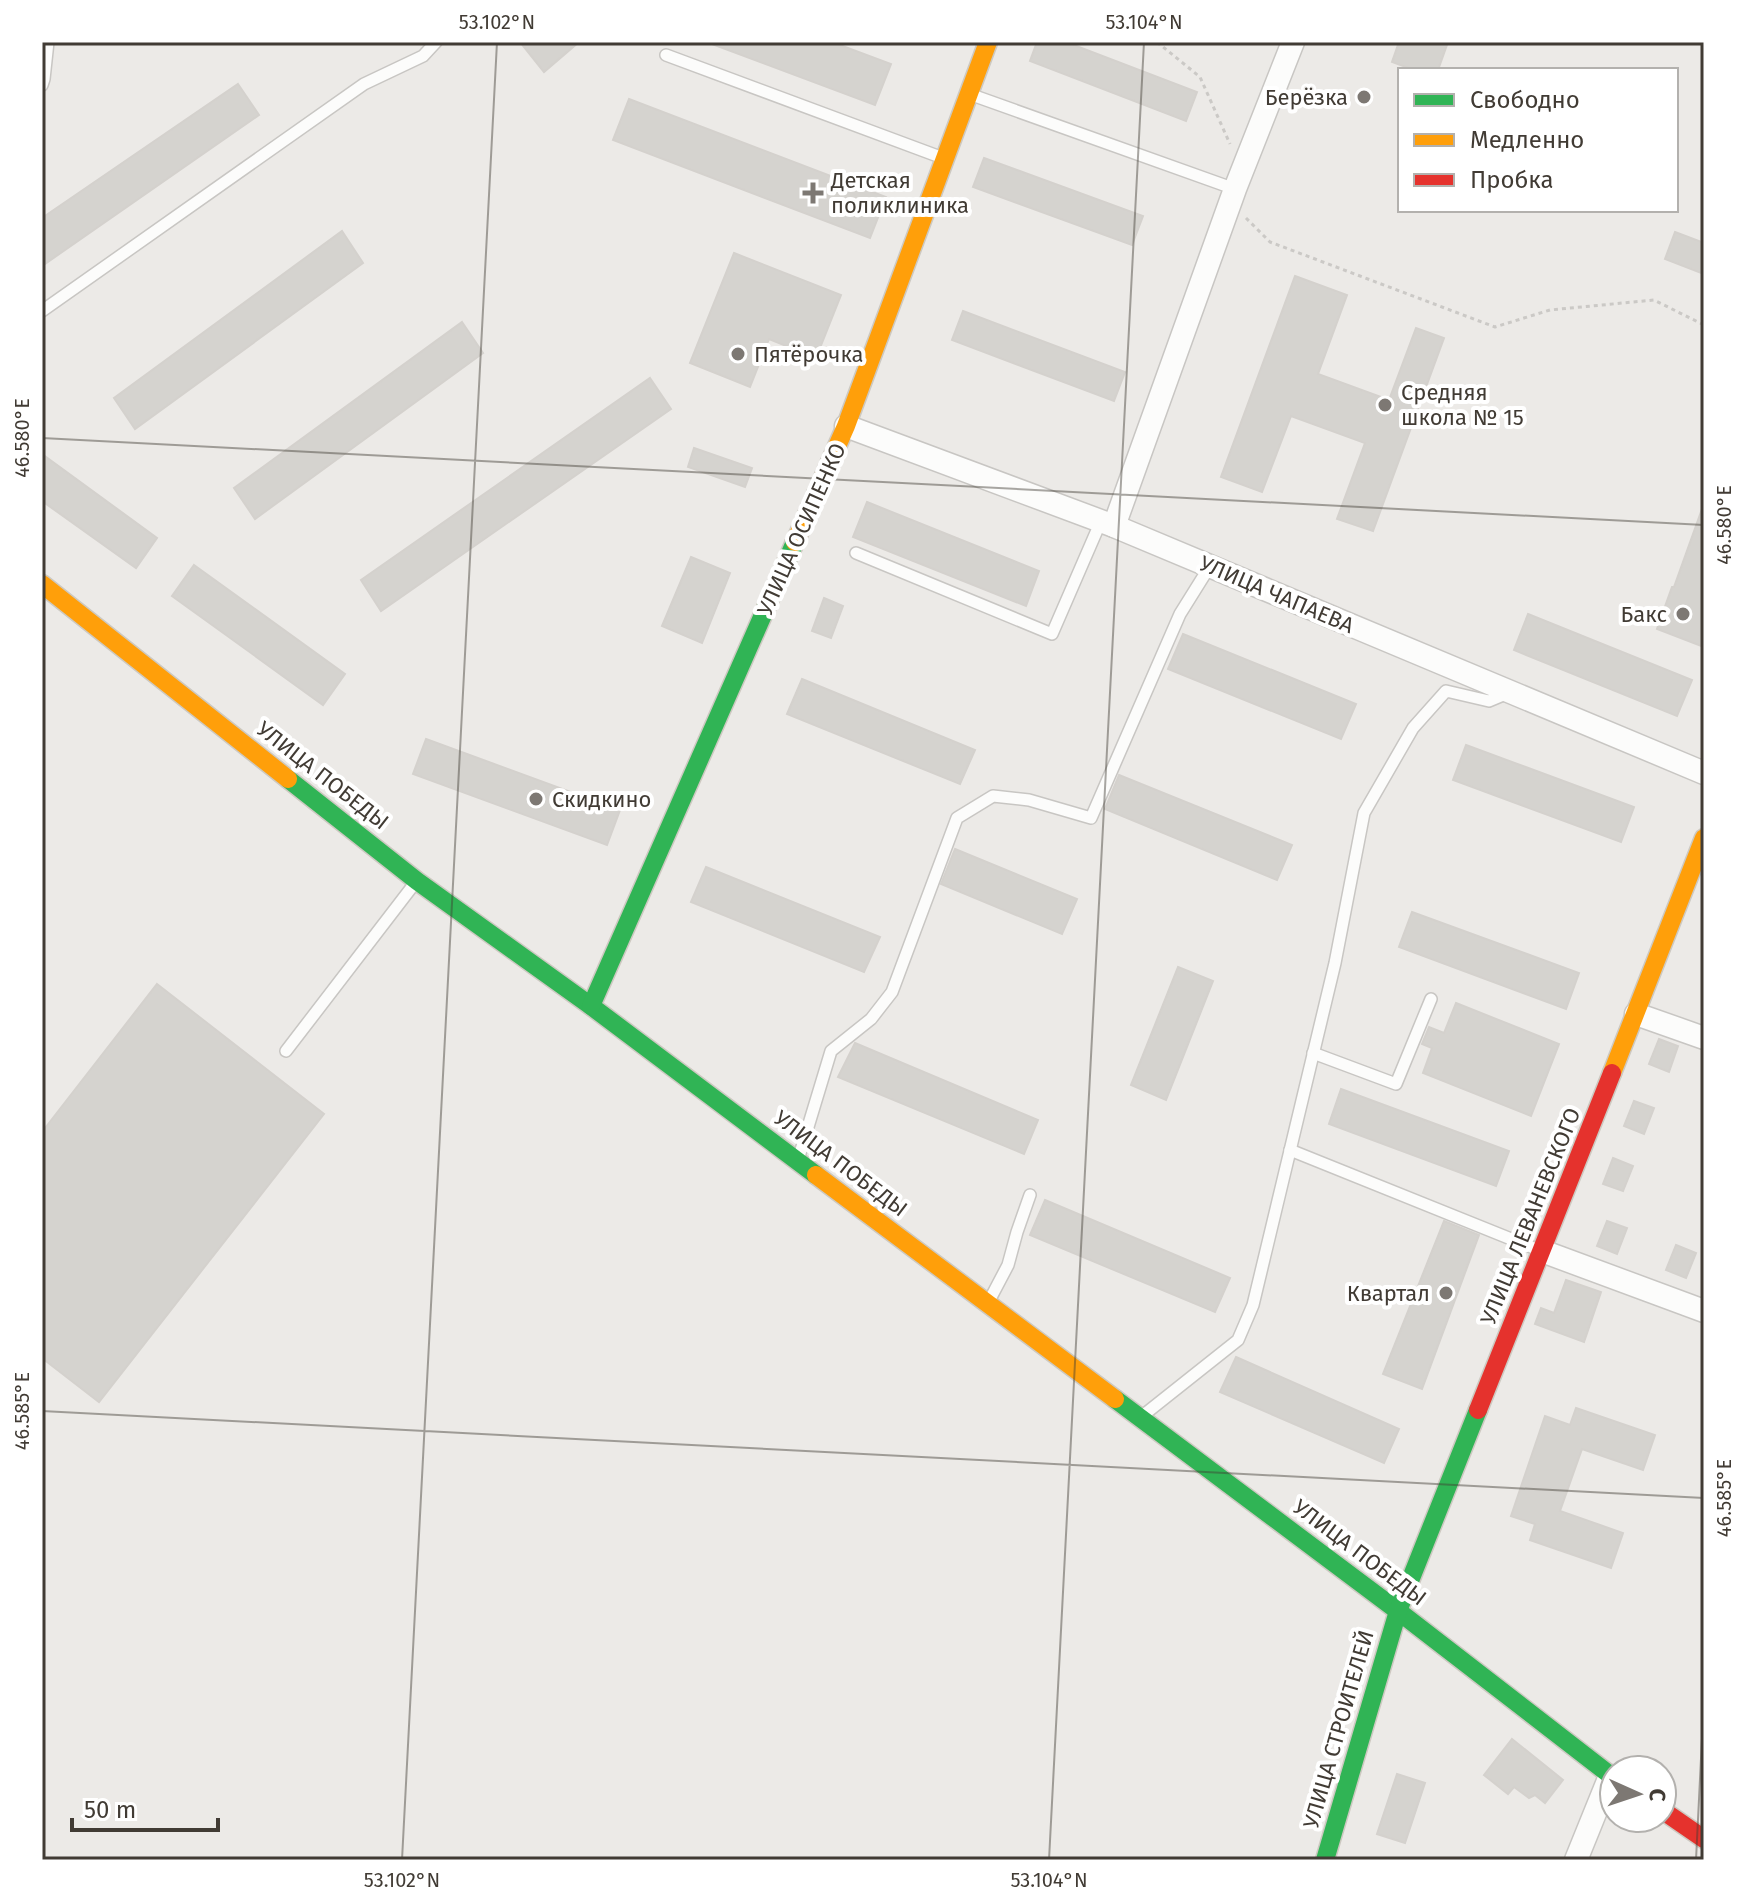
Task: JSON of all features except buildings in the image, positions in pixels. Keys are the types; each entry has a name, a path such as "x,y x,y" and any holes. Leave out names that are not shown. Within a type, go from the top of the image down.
{"street":[{"name":"УЛИЦА ОСИПЕНКО","path":"591,1006 846,426 988,42"},
{"path":"1108,523 1293,42"},
{"name":"УЛИЦА ЧАПАЕВА","path":"846,426 1108,523 1704,773"},
{"name":"УЛИЦА ПОБЕДЫ","path":"42,584 417,881 591,1006 1398,1611 1598,1766"},
{"name":"УЛИЦА ЛЕВАНЕВСКОГО","path":"1398,1611 1704,838"},
{"path":"1636,1014 1704,1038"},
{"path":"1542,1251 1704,1311"},
{"name":"УЛИЦА СТРОИТЕЛЕЙ","path":"1325,1860 1398,1611"},
{"path":"1576,1860 1598,1809"},
{"path":"1678,1821 1704,1839"}],"lane":[{"path":"42,85 48,42"},
{"path":"42,311 364,84 423,56 436,42"},
{"path":"666,55 944,158"},
{"path":"968,94 1238,180"},
{"path":"856,553 1052,634 1108,523"},
{"path":"797,1161 831,1051 871,1019 892,992 957,818 993,796 1029,800 1091,818 1180,614 1210,566"},
{"path":"1140,1418 1238,1340 1253,1305 1335,963 1364,813 1413,728 1446,691 1489,701 1510,692"},
{"path":"286,1051 417,881"},
{"path":"1313,1053 1396,1084 1431,999"},
{"path":"1290,1150 1542,1251"},
{"path":"987,1303 1008,1265 1030,1195"}],"path":[{"path":"1157,42 1200,77 1238,180"},
{"path":"1243,215 1270,242 1495,327 1550,310 1654,300 1704,325"}],"traffic: fast":[{"path":"591,1006 795,542"},
{"path":"288,779 417,881 591,1006 816,1175"},
{"path":"1115,1399 1598,1766"},
{"path":"1325,1860 1398,1611 1478,1410"}],"traffic: slow":[{"path":"795,542 846,426 988,42"},
{"path":"42,584 288,779"},
{"path":"1612,1073 1704,838"},
{"path":"816,1175 1115,1399"}],"traffic: jam":[{"path":"1478,1410 1612,1073"},
{"path":"1678,1821 1704,1839"}],"place":[{"name":"Берёзка","path":"1364,97"},
{"name":"Детская поликлиника","path":"813,193"},
{"name":"Пятёрочка","path":"738,354"},
{"name":"Средняя школа № 15","path":"1385,405"},
{"name":"Бакс","path":"1683,614"},
{"name":"Скидкино","path":"536,799"},
{"name":"Квартал","path":"1446,1293"}]}
